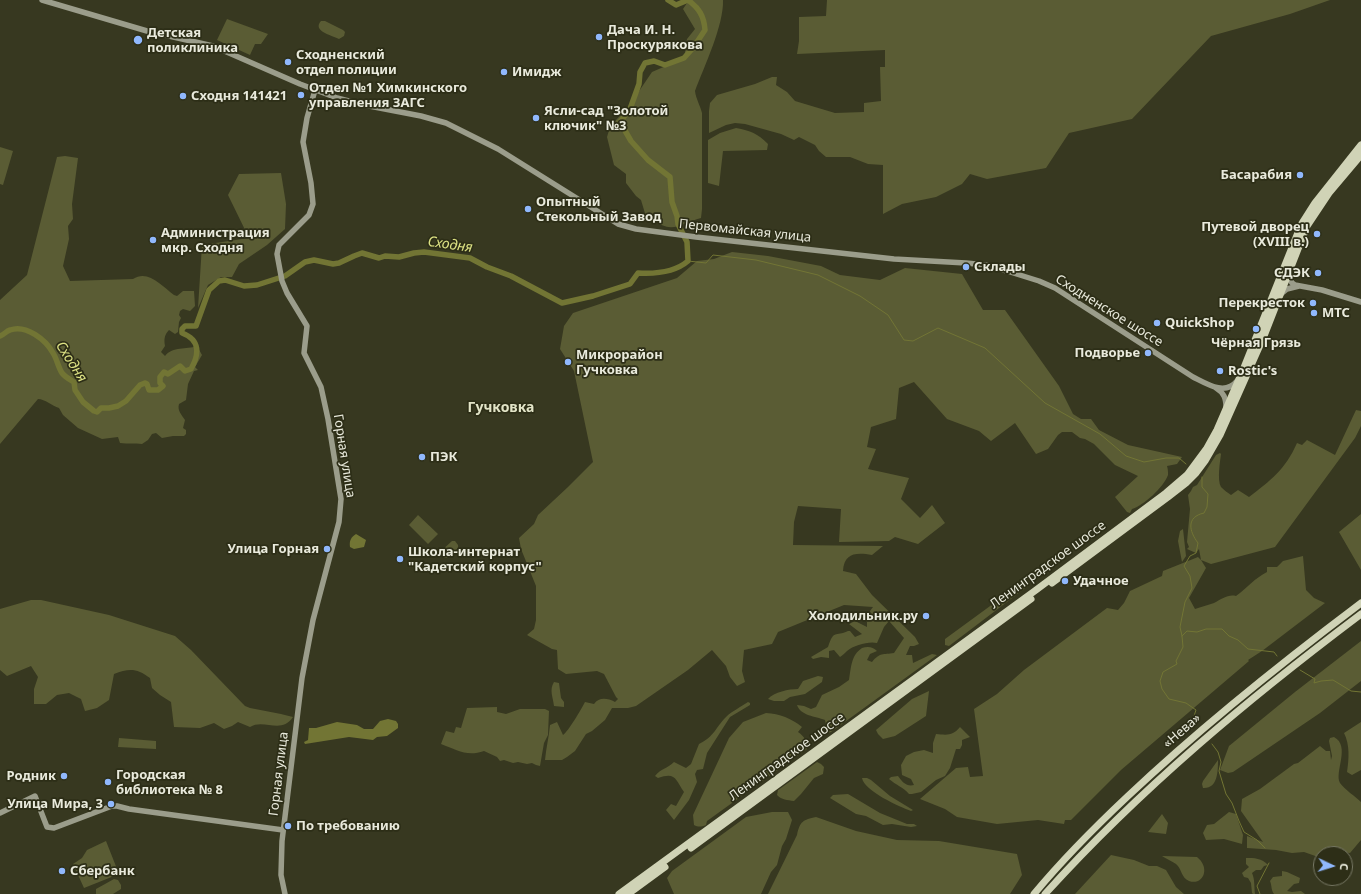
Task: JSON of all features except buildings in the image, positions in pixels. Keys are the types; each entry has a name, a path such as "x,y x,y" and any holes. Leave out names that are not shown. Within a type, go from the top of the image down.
{"highway":[{"name":"Ленинградское шоссе","path":"619,894 1166,493 1187,475 1207,448 1240,378 1301,225 1315,203 1361,145"},
{"name":"Ленинградское шоссе","path":"628,894 1123,532 1186,483 1205,461 1220,435 1250,370 1302,237 1314,215 1329,194 1361,155"},
{"name":"«Нева»","path":"1034,894 1067,856 1104,819 1174,754 1258,682 1361,603"},
{"name":"«Нева»","path":"1045,894 1111,824 1181,759 1263,690 1361,614"}],"main road":[{"name":"Первомайская улица","path":"42,0 147,31 210,45 315,90 355,103 421,116 446,123 498,149 613,222 636,229 894,259"},
{"name":"Горная улица","path":"285,894 281,862 283,830 305,658 314,614 339,522 341,499 336,464 321,387 304,353 307,326 282,281 277,254 280,246 306,218 311,210 311,183 303,142 307,118 315,90"},
{"name":"Сходненское шоссе","path":"894,259 960,262 986,265 1039,281 1072,298 1193,377 1222,389 1234,385 1240,378"},
{"path":"1291,267 1290,280 1292,283 1299,286 1320,289 1361,302"},
{"path":"1281,294 1287,289 1299,286"},
{"name":"Сходненское шоссе","path":"1213,386 1224,395 1226,403 1225,410"},
{"path":"0,813 35,796 48,827 54,828 112,806 117,806 129,809 283,830"}],"shaded area":[{"path":"689,0 723,0 720,21 713,46 695,91 702,113 701,218 676,227 671,227 659,223 653,218 647,220 641,200 626,183 626,174 614,165 607,137 610,127 631,103 652,72 684,58 687,39 695,29 683,9"},
{"path":"827,0 1330,0 1290,14 1211,36 1132,119 1069,133 1046,168 987,179 970,174 962,184 936,197 902,204 883,214 883,165 868,164 850,157 826,157 815,145 799,137 794,140 781,134 745,124 735,123 726,125 709,133 710,103 717,95 755,84 772,77 777,77 776,85 787,92 795,101 835,113 864,112 864,103 881,101 880,67 885,67 885,50 797,54 799,41 799,17 826,16"},
{"path":"227,19 268,34 261,44 255,44 250,55 217,40"},
{"path":"321,21 325,21 343,30 345,32 344,36 339,39 324,32 319,27"},
{"path":"736,128 750,131 760,137 768,144 767,150 723,151 719,186 708,183 708,140 720,133"},
{"path":"0,147 13,151 3,185 0,184"},
{"path":"65,156 78,158 72,204 73,219 68,226 69,239 63,266 70,281 133,279 139,276 144,276 160,283 177,296 183,291 194,291 195,306 190,311 183,309 180,311 179,315 181,318 178,332 175,334 169,330 167,332 164,342 165,346 161,352 165,356 176,349 197,346 202,355 195,367 198,370 194,371 188,384 186,400 179,404 179,411 185,420 183,428 186,430 186,434 184,436 162,438 156,433 152,434 148,440 142,444 120,443 118,437 102,439 78,428 63,415 59,408 38,399 0,444 0,300 27,275 57,157"},
{"path":"281,173 286,204 285,229 267,245 239,264 232,277 221,277 208,285 198,308 202,245 249,238 228,195 239,174"},
{"path":"732,252 768,256 821,266 840,275 880,280 905,268 962,274 983,310 1005,310 1059,386 1073,414 1081,419 1091,419 1099,430 1128,445 1182,457 1177,464 1167,466 1168,475 1158,490 1142,504 1132,509 1130,513 1127,512 1115,497 1138,476 1115,465 1094,444 1085,439 1080,438 1072,432 1062,432 1048,449 1036,454 1015,423 991,441 979,431 947,419 914,382 899,388 896,419 871,427 867,447 876,449 868,469 909,478 901,499 920,518 932,505 945,523 918,544 895,537 889,541 839,542 841,509 798,506 794,522 793,545 883,546 872,555 856,554 848,557 843,571 856,574 872,595 915,637 919,644 910,646 906,655 912,655 913,663 932,654 937,655 828,733 825,720 805,714 797,705 811,709 816,707 822,695 839,687 849,680 854,658 858,651 862,648 870,647 877,651 870,654 867,660 872,662 880,655 894,653 904,638 889,621 884,627 877,643 857,645 840,657 834,650 829,651 829,658 821,657 813,659 811,657 828,647 835,634 850,631 855,637 862,634 849,624 855,621 867,627 867,622 864,619 873,607 844,605 778,632 772,644 744,650 742,671 745,682 737,686 730,677 726,666 712,650 688,670 636,706 628,708 612,708 605,720 586,734 575,751 567,757 562,760 545,760 550,725 557,722 563,735 585,702 594,704 601,699 615,702 618,699 604,674 597,671 566,674 558,669 557,650 552,649 527,635 534,629 536,620 536,586 521,549 519,538 534,524 538,515 593,462 574,371 560,349 564,326 573,313 677,278 697,261 714,259"},
{"path":"1356,410 1361,411 1361,426 1355,438 1275,547 1211,564 1201,560 1199,549 1196,553 1187,549 1189,547 1187,542 1190,509 1188,495 1193,487 1197,485 1216,455 1221,454 1219,476 1221,487 1231,495 1238,490 1249,497 1277,474 1288,460 1297,443 1302,445 1307,440 1335,455"},
{"path":"1361,514 1361,570 1339,532"},
{"path":"418,515 438,534 428,544 409,525"},
{"path":"1183,529 1186,556 1182,562 1178,541 1180,531"},
{"path":"356,534 366,540 364,547 354,549 350,547 351,539"},
{"path":"452,541 455,541 458,548 447,558 444,558 440,553"},
{"path":"1303,556 1306,590 1314,598 1325,603 1248,660 1249,661 1121,770 1071,820 1065,820 1064,824 1038,820 997,824 957,817 945,809 920,799 956,768 968,767 970,777 983,776 974,709 997,694 1024,670 1107,608 1118,610 1124,603 1130,591 1162,576 1163,571 1198,557 1206,568 1189,598 1195,609 1214,603 1228,596 1236,596 1267,572 1267,567 1277,567 1283,561"},
{"path":"1027,579 1028,586 949,646 945,645 945,639"},
{"path":"31,600 41,600 109,615 175,636 191,650 245,706 293,717 283,725 278,726 261,724 250,727 238,722 224,729 214,723 200,728 174,727 171,702 152,688 150,678 141,672 133,670 114,674 109,700 97,708 85,711 81,699 69,693 57,695 46,704 34,704 34,689 38,677 31,666 7,676 0,670 0,609"},
{"path":"1361,641 1361,681 1320,713 1233,772 1228,773 1220,770 1229,746"},
{"path":"818,676 823,677 822,682 805,694 790,697 784,701 774,701 768,699 774,694 782,691 798,689 803,681"},
{"path":"554,682 559,683 564,707 554,706 552,691"},
{"path":"929,691 926,716 895,736 883,739 878,734 876,730 912,699"},
{"path":"748,702 750,705 730,717 707,753 703,769 697,770 695,774 697,782 689,800 674,820 666,810 671,804 676,806 684,792 677,780 672,776 658,778 655,776 674,762 686,768 691,764 699,744 712,735 728,715"},
{"path":"497,707 497,712 506,714 520,709 545,709 549,711 548,735 544,743 540,766 532,763 527,764 518,762 513,763 504,760 500,761 497,757 484,751 478,753 467,753 441,744 446,731 454,733 456,727 461,728 467,708"},
{"path":"766,713 785,717 802,727 798,732 805,739 807,749 707,821 706,825 694,825 693,815 729,738 743,722"},
{"path":"388,719 396,721 398,728 387,736 377,737 373,740 349,737 305,744 304,742 308,740 309,728 316,728 337,722 357,725 364,729 373,729 380,721"},
{"path":"1361,722 1361,770 1352,775 1347,772 1348,752 1344,733"},
{"path":"960,727 970,737 962,740 960,749 956,749 950,768 945,776 936,780 921,792 912,794 909,794 889,779 891,777 898,776 905,784 914,785 911,779 902,775 901,765 906,756 914,752 924,750 933,753 933,743 936,734 950,734 955,732"},
{"path":"1334,737 1339,741 1341,746 1342,753 1339,772 1340,783 1361,802 1361,840 1353,849 1353,846 1313,846 1313,855 1304,852 1292,853 1276,850 1247,848 1247,836 1263,842 1241,811 1242,799 1260,789 1320,746 1326,751 1330,751 1331,760 1330,738"},
{"path":"119,738 156,741 156,749 118,747"},
{"path":"1218,760 1217,774 1212,786 1203,788 1203,781"},
{"path":"817,762 824,767 823,774 814,778 794,801 783,799 777,795 778,790"},
{"path":"862,778 871,780 890,796 913,810 911,811 899,806 875,793 864,783"},
{"path":"848,794 880,813 907,824 914,824 917,826 911,827 892,824 883,825 866,816 856,814 830,798 833,795"},
{"path":"772,812 788,812 792,820 786,839 782,846 777,865 771,872 761,894 674,894 667,878 672,871 746,817"},
{"path":"1229,812 1236,814 1243,835 1242,844 1224,839 1206,840 1203,833 1207,825 1214,824"},
{"path":"1162,814 1168,823 1166,834 1148,832"},
{"path":"816,817 856,831 897,840 939,841 1017,854 1022,875 1010,894 768,894 797,835 799,827 805,820"},
{"path":"106,841 119,874 84,888 73,864 82,858 87,850"},
{"path":"1111,855 1134,860 1149,866 1157,866 1166,870 1176,887 1184,894 1075,894"},
{"path":"1162,856 1197,857 1204,866 1204,875 1198,881 1194,882 1186,880 1176,864"},
{"path":"1246,858 1255,858 1268,865 1264,866 1261,870 1256,870 1252,873 1255,894 1252,893 1251,883 1248,878 1244,877 1242,873 1249,867 1246,864"},
{"path":"1282,871 1300,878 1299,883 1294,884 1287,891 1301,891 1305,894 1274,894 1270,881 1273,877 1282,876"},
{"path":"114,879 118,880 121,885 121,889 113,894 96,894 96,889"}],"waterway":[{"name":"Сходня","path":"0,336 9,331 22,329 41,338 50,348 62,373 74,382 75,390 83,402 97,412 101,408 118,406 126,401 140,385 145,383 147,384 149,390 158,390 163,386 160,383 160,377 164,372 168,374 180,366 185,371 191,369 196,358 197,348 193,340 182,333 182,329 185,326 196,326 209,290 219,281 225,280 244,286 257,285 285,276 305,262 314,260 333,264 362,253 379,258 385,256 399,257 424,252 470,258 487,267 511,276 562,303 593,296 630,284 638,273 664,272 683,265 688,261 687,242 678,224 672,202 670,177 648,160 631,141 620,122 630,109 639,84 640,72 645,63 654,61 665,65 684,58 705,30 702,16 692,3 688,0 676,5 668,0"},
{"path":"688,261 706,263 713,255 756,260 818,275 860,296 888,315 904,340 913,341 938,328 985,348 1045,403 1100,434 1126,456 1144,462 1166,458 1179,458 1186,464"},
{"path":"1198,720 1194,716 1196,710 1186,703 1169,699 1162,689 1160,681 1163,672 1177,664 1176,661 1183,647 1180,627 1185,602 1192,588 1190,576 1184,566 1190,556 1196,553 1198,543 1191,529 1191,525 1194,518 1204,513 1207,507 1208,494 1202,487 1202,477"},
{"path":"1182,636 1187,631 1197,632 1206,629 1222,629 1229,636 1238,640 1248,649 1274,652 1277,656"},
{"path":"1300,670 1315,679 1314,683 1333,680 1351,691 1361,692"},
{"path":"1212,744 1218,752 1221,762 1219,771 1226,794 1232,803 1244,832 1257,840 1265,848"},
{"path":"1260,894 1257,886 1269,863"}],"place":[{"name":"Дача И. Н. Проскурякова","path":"599,37"},
{"name":"Детская поликлиника","path":"138,40"},
{"name":"Сходненский отдел полиции","path":"288,62"},
{"name":"Имидж","path":"504,72"},
{"name":"Отдел №1 Химкинского управления ЗАГС","path":"301,95"},
{"name":"Сходня 141421","path":"183,96"},
{"name":"Ясли-сад \"Золотой ключик\" №3","path":"536,118"},
{"name":"Басарабия","path":"1300,175"},
{"name":"Опытный Стекольный Завод","path":"528,209"},
{"name":"Путевой дворец (XVIII в.)","path":"1317,234"},
{"name":"Администрация мкр. Сходня","path":"153,240"},
{"name":"Склады","path":"966,267"},
{"name":"СДЭК","path":"1318,273"},
{"name":"Перекресток","path":"1313,303"},
{"name":"МТС","path":"1314,313"},
{"name":"QuickShop","path":"1157,323"},
{"name":"Чёрная Грязь","path":"1256,329"},
{"name":"Подворье","path":"1148,353"},
{"name":"Микрорайон Гучковка","path":"568,362"},
{"name":"Rostic's","path":"1220,371"},
{"name":"ПЭК","path":"422,457"},
{"name":"Улица Горная","path":"327,549"},
{"name":"Школа-интернат \"Кадетский корпус\"","path":"400,559"},
{"name":"Удачное","path":"1065,581"},
{"name":"Холодильник.ру","path":"926,616"},
{"name":"Родник","path":"64,776"},
{"name":"Городская библиотека № 8","path":"108,782"},
{"name":"Улица Мира, 3","path":"111,804"},
{"name":"По требованию","path":"288,826"},
{"name":"Сбербанк","path":"62,871"}],"district":[{"name":"Гучковка","path":"501,408"}]}
